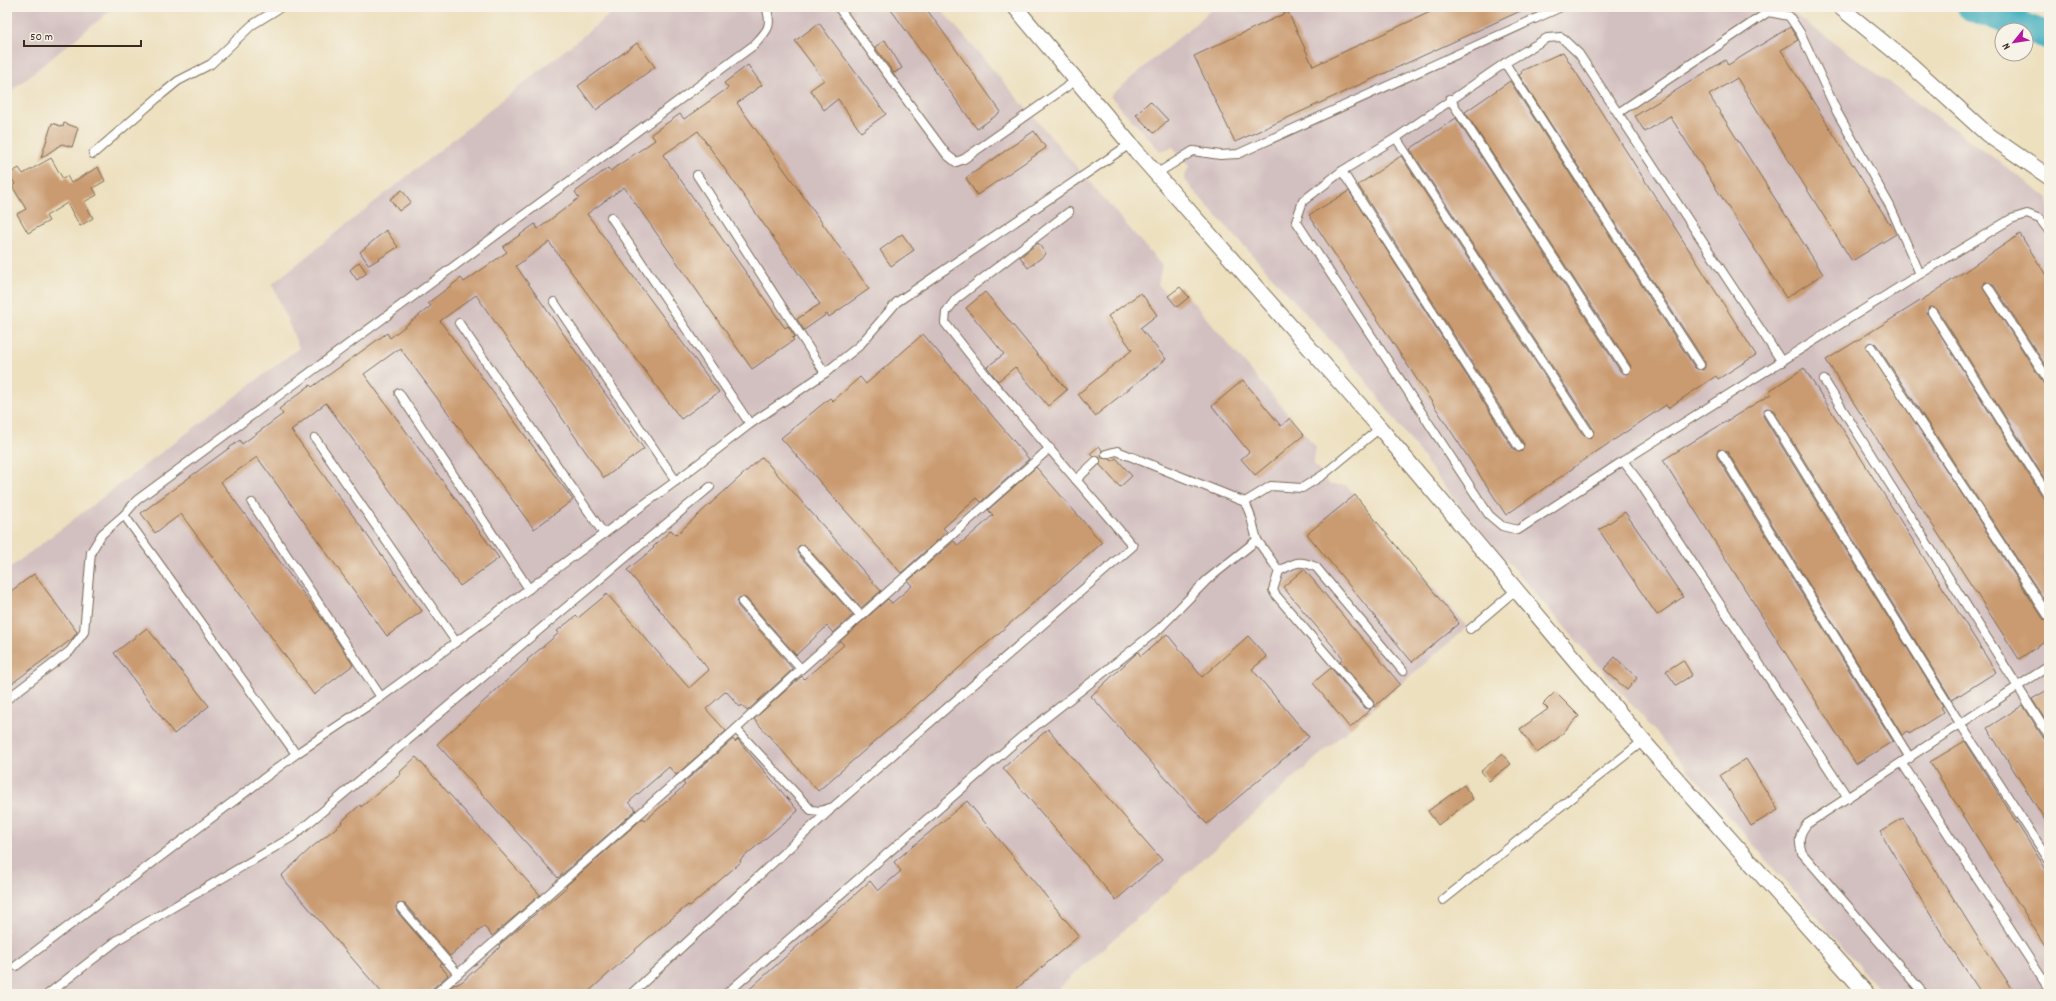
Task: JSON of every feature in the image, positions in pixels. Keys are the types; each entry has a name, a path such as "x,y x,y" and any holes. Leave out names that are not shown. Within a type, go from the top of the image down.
{"street":[{"path":"1015,7 1075,81 1380,428 1517,589 1643,741 1867,994"},
{"path":"1840,7 1910,64 1987,134 2049,177"}],"lane":[{"path":"93,154 178,81 210,64 252,25 281,7"},
{"path":"7,699 70,651 84,632 92,552 102,534 124,515 143,495 754,45 768,31 770,19 766,7"},
{"path":"838,7 947,155 956,162 964,159 1075,81"},
{"path":"1156,174 1193,151 1220,155 1238,154 1561,7"},
{"path":"1618,113 1768,12 1789,16 1801,34 1837,112 1890,206 1920,274"},
{"path":"1782,362 1578,54 1561,37 1547,38 1506,63 1450,99 1396,138 1342,171 1303,201 1296,222 1489,515 1502,526 1518,530 1623,462 1782,362 1920,274 2011,219 2027,214 2040,219 2049,230"},
{"path":"1506,63 1700,365"},
{"path":"1450,99 1626,369"},
{"path":"1396,138 1588,433"},
{"path":"16,966 296,754 381,697 676,481 750,424 825,373 858,346 897,302 1130,144"},
{"path":"1342,171 1519,447"},
{"path":"697,175 825,373"},
{"path":"631,994 833,807 1133,546 986,375 945,323 946,312 956,299 1069,212"},
{"path":"611,217 750,424"},
{"path":"1988,287 2049,381"},
{"path":"554,302 676,481"},
{"path":"1932,312 2049,496"},
{"path":"459,323 604,534"},
{"path":"1871,347 2049,617"},
{"path":"1824,380 2049,736"},
{"path":"399,393 529,589"},
{"path":"1768,413 1961,725 2049,860"},
{"path":"1245,502 1271,486 1302,488 1323,475 1380,428"},
{"path":"315,438 456,642"},
{"path":"435,994 736,729 801,669 1050,448"},
{"path":"1106,454 1117,451 1245,502 1258,540 1279,571"},
{"path":"1722,454 1910,758"},
{"path":"1076,480 1096,461"},
{"path":"1623,462 1640,483 1848,798"},
{"path":"48,994 119,939 292,837 710,487"},
{"path":"252,502 381,697"},
{"path":"124,515 296,754"},
{"path":"726,994 1020,738 1158,629 1207,580 1258,540"},
{"path":"802,550 861,616"},
{"path":"1369,704 1275,594 1273,590 1279,571 1297,562 1304,561 1316,567 1404,671"},
{"path":"1470,629 1517,589"},
{"path":"742,602 801,669"},
{"path":"1924,994 1802,853 1798,843 1801,832 1806,824 2018,688 2049,666"},
{"path":"736,729 811,810 820,811 833,807"},
{"path":"1443,900 1643,741"},
{"path":"1902,763 2049,990"},
{"path":"401,908 458,974"}],"shaded area":[{"path":"7,7 115,7 7,94"},
{"path":"619,7 939,7 1162,266 1158,284 1168,296 1180,287 1316,447 1313,463 1330,485 1346,485 1467,627 1350,728 1052,994 7,994 7,570 299,348 272,284"},
{"path":"1215,7 1785,7 2049,198 2049,994 1883,994 1456,502 1361,374 1193,190 1184,179 1189,166 1173,147 1160,151 1110,96"}],"building":[{"path":"889,7 925,7 1001,112 977,129"},
{"path":"1441,7 1529,7 1235,142 1194,56 1288,12 1313,66"},
{"path":"819,23 886,114 861,132 838,99 824,110 810,90 824,80 795,41"},
{"path":"1790,27 1798,40 1781,50 1896,234 1852,261 1737,78 1709,95 1823,274 1786,298 1670,116 1645,132 1635,116 1725,60 1728,65"},
{"path":"885,40 902,68 894,73 875,47"},
{"path":"637,43 655,67 596,110 578,86"},
{"path":"1563,52 1756,355 1718,379 1716,376 1668,408 1666,405 1506,515 1309,215 1349,191 1514,450 1519,452 1522,451 1524,444 1358,185 1401,156 1584,436 1589,438 1592,437 1594,430 1410,149 1456,118 1621,372 1626,374 1629,373 1631,366 1465,112 1510,81 1695,368 1703,370 1705,367 1705,362 1519,75 1522,73 1521,71"},
{"path":"748,65 762,85 737,103 869,289 829,317 827,314 804,330 797,319 820,304 698,131 663,155 785,328 788,326 795,337 792,338 794,340 752,369 624,187 587,214 719,392 681,419 549,242 516,266 644,449 604,478 476,295 440,321 573,500 534,529 400,348 364,374 499,558 460,586 326,403 291,430 422,611 387,636 257,457 221,482 323,620 353,665 314,695 181,514 155,533 141,513 240,440 242,444 283,414 279,409 310,385 312,387 387,333 390,338 431,306 428,303 461,278 464,282 507,252 503,247 535,224 538,229 579,198 575,192 608,168 610,171 655,140 651,134 680,114 684,119 728,88 724,83"},
{"path":"1150,101 1168,120 1154,133 1136,115"},
{"path":"52,123 63,127 64,123 78,128 72,147 62,144 41,158"},
{"path":"1034,131 1046,148 977,195 966,178"},
{"path":"51,158 63,179 67,176 71,183 98,167 105,181 93,188 97,195 84,202 93,218 80,226 67,203 46,216 49,221 28,233 17,214 26,209 12,186 15,184 9,174 19,168 23,174"},
{"path":"402,190 411,202 399,211 390,199"},
{"path":"386,230 398,247 369,265 360,252"},
{"path":"902,234 914,250 891,266 880,250"},
{"path":"2020,234 2049,280 2049,371 1993,284 1985,282 1983,288 2044,384 2049,386 2049,486 1937,309 1929,307 1927,313 2044,499 2049,501 2049,607 1876,344 1870,342 1866,347 2044,620 2049,622 2049,639 2019,659 1826,360 1933,293"},
{"path":"1038,243 1046,254 1028,268 1020,257"},
{"path":"359,262 367,273 357,280 350,270"},
{"path":"1180,287 1189,297 1177,307 1168,296"},
{"path":"985,292 1067,390 1048,406 1015,367 998,381 987,367 1004,354 966,308"},
{"path":"1141,293 1157,315 1140,328 1166,359 1095,416 1078,394 1132,350 1108,316"},
{"path":"923,334 1029,459 981,502 977,498 943,528 947,532 901,573 781,438 830,398 833,401 860,377 866,384"},
{"path":"1804,368 1996,672 1952,700 1773,410 1768,408 1765,409 1763,416 1943,706 1941,707 1944,712 1909,734 1908,731 1902,735 1727,451 1719,449 1717,452 1717,457 1893,741 1856,764 1663,460 1771,394 1769,391"},
{"path":"1243,380 1281,426 1290,418 1304,435 1255,475 1241,459 1249,452 1212,406"},
{"path":"1099,446 1102,450 1102,458 1110,459 1112,461 1116,458 1132,476 1120,487 1100,465 1100,458 1097,456 1093,457 1090,454"},
{"path":"762,457 881,591 861,608 806,546 799,546 797,549 798,554 853,615 833,633 827,626 796,655 746,598 739,598 737,601 738,606 793,669 747,711 742,705 740,707 726,691 706,709 726,731 676,775 669,767 629,802 636,810 558,878 437,744 528,661 527,660 559,633 557,631 576,616 578,618 607,594 689,688 709,670 627,570 654,548 653,547 671,530 676,535"},
{"path":"1036,467 1102,543 818,791 754,719 802,676 804,679 844,645 840,641 888,599 892,603 912,586 908,581 954,541 958,546 982,525 993,515 988,510"},
{"path":"1355,495 1459,623 1412,662 1307,534"},
{"path":"1625,512 1683,597 1657,615 1599,530"},
{"path":"1304,569 1400,684 1374,707 1373,700 1340,661 1343,658 1283,587"},
{"path":"34,574 77,632 72,639 7,687 7,594"},
{"path":"147,628 209,706 174,734 114,653"},
{"path":"1167,634 1202,677 1248,636 1267,657 1252,669 1309,737 1207,824 1091,696 1138,652 1141,656"},
{"path":"1615,657 1637,678 1627,690 1604,669"},
{"path":"1683,660 1692,675 1676,685 1666,671"},
{"path":"1331,668 1365,708 1371,709 1350,728 1313,683"},
{"path":"2049,689 2049,726 2032,699"},
{"path":"1555,692 1579,716 1558,738 1537,753 1520,729 1548,709 1543,704"},
{"path":"2023,705 2044,739 2049,741 2049,826 1987,728"},
{"path":"1048,729 1162,860 1116,900 1003,768"},
{"path":"733,739 735,742 738,739 798,811 740,860 741,862 690,906 688,905 647,939 586,994 443,994 455,984 456,985 463,981 500,947 499,945 567,887 566,886 643,818 645,820 648,818 685,785 683,783"},
{"path":"1965,741 2049,874 2049,952 1930,762"},
{"path":"1502,754 1511,764 1489,781 1481,771"},
{"path":"416,757 540,895 492,936 484,926 450,956 405,904 398,904 396,907 397,912 442,963 440,965 448,975 431,990 430,994 383,994 281,876 311,848 342,823 341,822 360,805 361,807 401,774 400,772"},
{"path":"1746,759 1778,810 1751,826 1720,775"},
{"path":"1464,785 1473,799 1438,825 1428,811"},
{"path":"967,801 1079,936 1010,994 744,994 870,881 878,891 901,871 894,862"},
{"path":"1903,818 1980,941 2016,994 1982,994 1944,937 1880,832"}],"waterway":[{"path":"1971,7 2049,36"}]}
